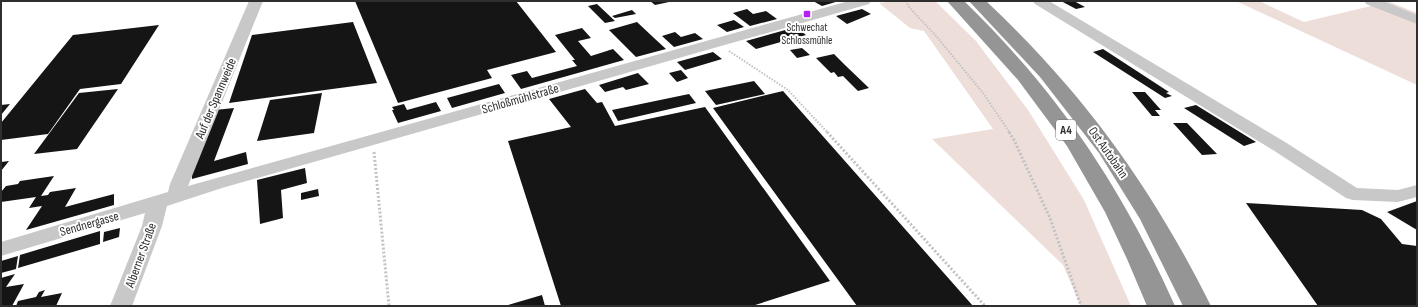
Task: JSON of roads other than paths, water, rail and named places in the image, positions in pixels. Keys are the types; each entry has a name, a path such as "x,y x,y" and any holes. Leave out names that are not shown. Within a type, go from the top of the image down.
{"highway":[{"name":"Ost Autobahn","path":"955,1 1020,70 1064,125 1088,162 1120,217 1162,306"},
{"name":"Ost Autobahn","path":"978,2 1006,29 1054,80 1108,149 1145,207 1197,306"}],"street":[{"name":"Auf der Spannweide","path":"167,199 179,184 256,1"},
{"name":"Schloßmühlstraße","path":"167,199 715,42 864,1"},
{"path":"1040,1 1279,146 1353,194 1398,196 1417,191"},
{"path":"1370,1 1417,20"},
{"name":"Sendnergasse","path":"1,249 167,199"},
{"name":"Alberner Straße","path":"121,306 152,226 167,199"}],"place":[{"name":"Schwechat Schlossmühle","path":"807,14"}]}
